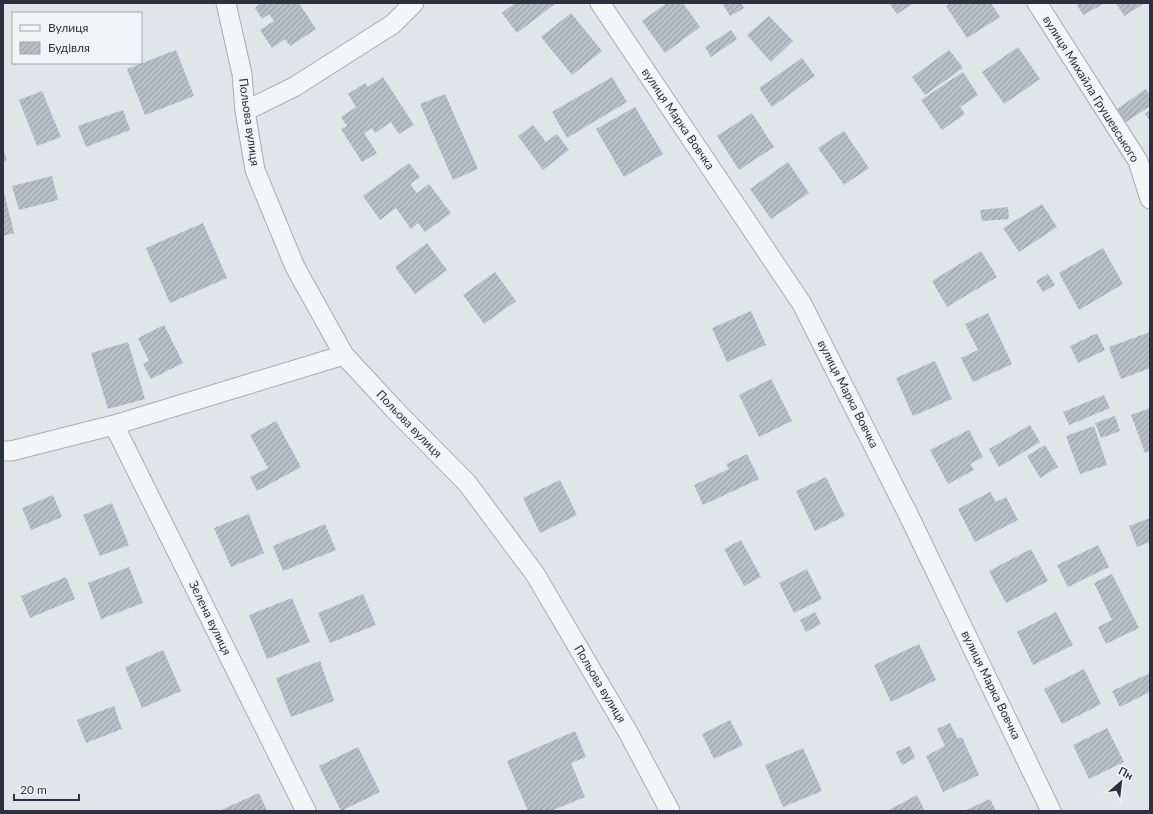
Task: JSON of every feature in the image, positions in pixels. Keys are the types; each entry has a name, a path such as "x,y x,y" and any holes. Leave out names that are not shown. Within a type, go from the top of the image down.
{"street":[{"name":"Польова вулиця","path":"226,3 242,74 245,111 255,170 296,267 344,354 394,409 467,483 535,574 630,734 670,811"},
{"path":"245,111 294,87 340,58 393,24 414,3"},
{"name":"вулиця Марка Вовчка","path":"600,3 802,304 909,516 1051,811"},
{"name":"вулиця Михайла Грушевського","path":"1037,3 1138,161 1150,199"},
{"path":"3,451 11,451 114,425 344,354"},
{"name":"Зелена вулиця","path":"114,425 306,811"}],"building":[{"path":"261,3 299,3 316,29 290,46 285,39 272,48 260,30 274,21 269,14 262,19 255,8"},
{"path":"515,3 556,3 517,33 502,13"},
{"path":"667,3 683,3 700,27 665,53 642,21"},
{"path":"722,3 741,3 744,8 730,16"},
{"path":"889,3 914,3 897,14"},
{"path":"951,3 991,3 1000,17 967,38 946,6"},
{"path":"1076,3 1105,3 1083,15"},
{"path":"1116,3 1145,3 1124,16"},
{"path":"571,13 602,51 572,75 541,37"},
{"path":"769,16 793,41 771,62 747,35"},
{"path":"731,30 737,39 711,57 705,47"},
{"path":"1018,47 1040,79 1004,104 982,72"},
{"path":"176,50 194,96 145,115 127,69"},
{"path":"949,50 963,68 925,95 912,77"},
{"path":"802,58 815,76 772,107 759,88"},
{"path":"963,72 978,95 960,107 965,114 942,130 921,100"},
{"path":"383,77 414,125 399,134 391,122 375,133 372,128 364,133 377,153 362,162 341,129 347,126 341,117 356,107 348,94 365,83 368,87"},
{"path":"612,77 627,102 567,138 552,112"},
{"path":"1146,89 1150,96 1150,106 1123,124 1114,111"},
{"path":"42,91 61,137 37,146 19,100"},
{"path":"445,94 478,169 453,180 420,104"},
{"path":"635,107 663,154 624,177 596,129"},
{"path":"123,110 130,130 86,147 78,126"},
{"path":"1150,110 1150,120 1145,114"},
{"path":"752,113 774,147 739,170 717,136"},
{"path":"533,125 546,142 557,134 569,150 543,170 518,136"},
{"path":"844,131 869,168 844,185 818,148"},
{"path":"3,149 7,160 3,162"},
{"path":"788,162 809,193 771,219 750,189"},
{"path":"409,163 420,177 410,184 417,193 429,184 451,213 425,232 418,223 411,229 396,208 380,220 363,196"},
{"path":"52,176 58,200 19,210 12,186"},
{"path":"4,192 14,233 3,236 3,193"},
{"path":"1042,204 1057,227 1019,252 1003,228"},
{"path":"1008,207 1009,219 982,221 980,210"},
{"path":"203,223 227,278 170,303 146,248"},
{"path":"427,243 447,270 415,294 395,267"},
{"path":"1103,248 1123,284 1079,310 1059,273"},
{"path":"981,251 997,277 947,307 932,281"},
{"path":"495,272 516,301 484,324 463,295"},
{"path":"1048,274 1055,285 1043,292 1036,281"},
{"path":"751,311 766,345 727,362 712,328"},
{"path":"988,313 1012,364 973,382 961,358 978,350 965,324"},
{"path":"164,325 183,363 151,379 143,364 149,361 138,338"},
{"path":"1150,332 1150,368 1121,379 1109,347"},
{"path":"1097,333 1105,350 1078,363 1070,346"},
{"path":"128,342 145,399 108,409 91,353"},
{"path":"935,361 952,399 913,416 896,378"},
{"path":"771,379 792,421 759,437 739,395"},
{"path":"1104,395 1110,408 1069,425 1063,412"},
{"path":"1150,408 1150,451 1145,453 1131,415"},
{"path":"1115,416 1120,431 1101,438 1095,423"},
{"path":"276,421 301,467 257,491 250,477 268,468 250,435"},
{"path":"1030,425 1040,442 999,467 989,449"},
{"path":"1094,426 1107,465 1080,474 1066,436"},
{"path":"969,430 983,457 970,464 974,470 948,484 930,450"},
{"path":"1045,445 1058,467 1040,478 1027,456"},
{"path":"747,454 759,479 703,505 694,485 729,469 726,464"},
{"path":"826,477 845,516 815,531 796,491"},
{"path":"560,480 577,515 540,533 523,498"},
{"path":"990,492 996,502 1006,497 1018,520 975,542 958,509"},
{"path":"53,495 62,517 31,530 22,508"},
{"path":"112,503 129,545 100,556 83,515"},
{"path":"249,514 264,553 231,567 214,528"},
{"path":"1150,518 1150,542 1137,547 1129,526"},
{"path":"325,524 336,550 283,571 273,546"},
{"path":"741,540 761,577 744,586 724,549"},
{"path":"1098,545 1109,567 1068,587 1057,565"},
{"path":"1031,549 1048,581 1006,603 989,571"},
{"path":"129,567 143,603 101,619 88,583"},
{"path":"807,569 822,599 794,613 779,583"},
{"path":"1112,574 1139,628 1106,644 1098,627 1112,620 1094,583"},
{"path":"66,577 75,599 30,618 21,596"},
{"path":"363,594 376,625 330,643 318,613"},
{"path":"292,598 310,642 267,659 249,615"},
{"path":"815,612 821,624 806,632 800,620"},
{"path":"1056,612 1073,645 1033,665 1017,632"},
{"path":"919,644 936,680 891,702 874,665"},
{"path":"163,650 181,691 142,708 125,667"},
{"path":"320,661 334,701 291,717 276,678"},
{"path":"1084,669 1101,704 1062,724 1044,689"},
{"path":"1150,673 1150,692 1120,707 1112,691"},
{"path":"114,706 122,729 86,743 77,720"},
{"path":"730,720 743,745 714,759 702,734"},
{"path":"950,723 958,739 962,737 979,775 943,792 926,756 945,746 937,729"},
{"path":"1107,728 1124,762 1089,779 1073,745"},
{"path":"575,731 586,757 571,763 585,797 551,811 528,811 507,761"},
{"path":"910,746 915,758 902,765 896,752"},
{"path":"358,747 380,792 341,811 319,766"},
{"path":"803,748 822,791 783,807 765,765"},
{"path":"259,793 267,811 219,811"},
{"path":"917,795 925,811 887,811"},
{"path":"990,799 996,811 964,811"}]}
